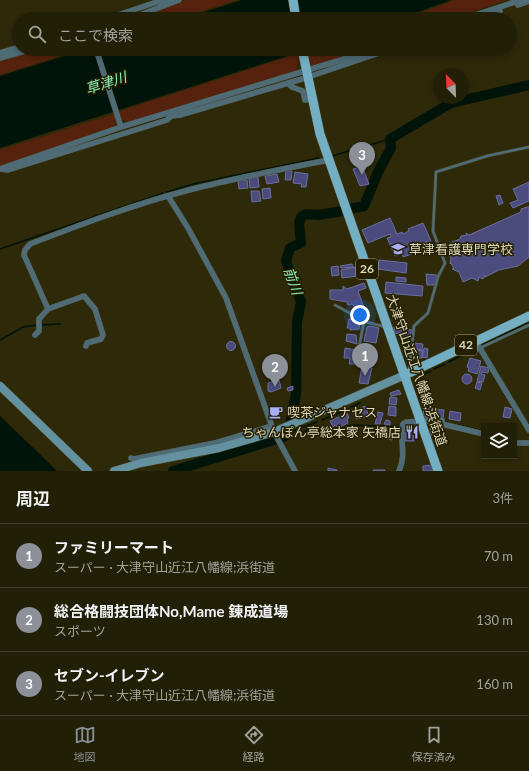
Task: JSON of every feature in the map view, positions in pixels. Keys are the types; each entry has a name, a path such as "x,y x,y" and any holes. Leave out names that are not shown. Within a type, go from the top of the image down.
{"main road":[{"path":"293,0 295,12"},
{"name":"大津守山近江八幡線;浜街道","path":"303,56 312,98 329,160 388,328 407,374 420,420 438,471"},
{"name":"42","path":"407,374 478,344 529,316"}],"street":[{"path":"127,12 163,0"},
{"path":"138,12 171,0"},
{"path":"147,12 179,0"},
{"path":"484,12 521,0"},
{"path":"496,12 529,1"},
{"path":"0,53 12,49"},
{"path":"0,57 12,53"},
{"path":"0,57 12,54"},
{"path":"98,56 121,127"},
{"path":"0,169 121,127 171,115 356,56"},
{"path":"171,115 180,115 288,83 306,73 366,56"},
{"path":"288,83 292,87 303,91 305,100 312,98"},
{"path":"0,169 8,170 167,120 171,115"},
{"path":"48,309 24,255 27,246 85,223 168,196 237,178 329,160"},
{"path":"168,196 188,228 226,298 276,430 279,442 295,471"},
{"path":"35,335 39,331 39,319 48,309 84,296 95,309 103,335 101,339 87,343 86,346"},
{"path":"478,344 529,430"},
{"path":"114,471 219,448 293,425 407,374"},
{"path":"0,386 88,471"},
{"path":"399,471 403,462 403,424 420,420 442,420 442,424 481,433"},
{"path":"131,458 134,459 276,430"},
{"path":"517,443 529,443"}],"lane":[{"path":"407,374 414,326 428,313 438,277 445,263 433,232 436,172 487,156 529,146"},
{"path":"335,305 364,321 388,328"},
{"path":"359,348 364,321"},
{"path":"478,344 529,324"}],"shaded area":[{"path":"186,0 237,0 199,12 153,12"},
{"path":"455,0 507,0 472,12 423,12"},
{"path":"17,56 61,56 0,75 0,61"},
{"path":"291,56 297,56 298,63 296,66 298,71 128,123 127,121 122,120 119,112"},
{"path":"308,56 346,56 312,67 309,65"},
{"path":"114,114 116,122 114,127 0,166 0,150"}],"water":[{"path":"242,0 451,0 418,12 204,12"},
{"name":"草津川","path":"64,56 287,56 0,148 0,76"},
{"path":"0,416 50,464 57,471 0,471"}],"building":[{"path":"362,166 369,184 360,186 353,169"},
{"path":"286,171 292,171 291,180 285,180"},
{"path":"295,172 308,174 306,187 301,187 302,184 293,183"},
{"path":"277,174 279,182 267,184 265,176"},
{"path":"258,177 259,187 250,188 249,179"},
{"path":"247,180 248,188 239,189 238,181"},
{"path":"529,182 529,201 513,208 510,203 518,200 513,189"},
{"path":"270,188 271,198 263,199 262,189"},
{"path":"251,191 259,191 261,201 252,202"},
{"path":"500,195 503,203 499,205 496,196"},
{"path":"529,207 529,257 518,266 499,270 485,277 485,275 483,279 479,277 478,281 472,278 463,282 459,272 452,269 454,269 451,263 450,264 451,259 445,245 460,239 461,236 467,235 466,233 469,235 521,212 521,209"},
{"path":"390,218 397,234 402,232 403,234 409,231 408,229 423,223 431,241 423,244 425,247 418,252 403,257 402,253 395,256 387,238 391,237 390,234 368,243 362,230"},
{"path":"379,260 407,263 406,273 378,269"},
{"path":"352,264 353,267 341,268 340,266"},
{"path":"338,266 339,275 332,276 331,267"},
{"path":"356,267 358,276 342,278 341,270"},
{"path":"426,274 437,275 434,285 427,285"},
{"path":"396,277 406,278 406,282 396,281"},
{"path":"386,282 423,286 422,296 385,293"},
{"path":"364,283 366,288 358,291 365,310 361,312 352,304 348,305 347,302 330,299 330,290 343,290 343,286 347,289"},
{"path":"349,319 360,322 359,329 350,330 350,328 347,328"},
{"path":"370,326 379,328 376,343 364,341 367,327"},
{"path":"394,327 412,330 410,336 407,338 399,337 399,334 394,333"},
{"path":"347,334 356,335 357,344 346,341"},
{"path":"231,341 236,346 231,351 226,346"},
{"path":"413,343 423,344 422,350 412,348"},
{"path":"345,348 356,350 353,358 358,359 357,364 349,364 350,358 344,358"},
{"path":"424,348 428,349 427,358 422,357"},
{"path":"413,349 423,351 422,358 412,356"},
{"path":"362,351 375,353 373,362 367,361 366,365 360,364"},
{"path":"470,358 481,361 477,374 468,371 469,368 467,367"},
{"path":"362,366 372,368 368,384 359,383"},
{"path":"481,366 489,368 488,373 482,372 481,374 485,375 483,382 477,381"},
{"path":"467,374 472,379 467,384 462,379"},
{"path":"279,380 281,388 271,392 268,391 268,383"},
{"path":"477,382 482,383 480,390 475,388"},
{"path":"293,386 293,390 288,391 287,388"},
{"path":"399,390 401,394 391,396 390,393"},
{"path":"390,397 397,398 396,405 389,404"},
{"path":"365,406 368,414 366,415 367,417 356,419 353,412"},
{"path":"389,406 396,407 396,416 388,415"},
{"path":"505,407 512,409 510,418 503,417"},
{"path":"424,408 444,410 443,418 423,417"},
{"path":"450,411 461,413 460,421 449,419"},
{"path":"378,412 383,413 380,424 375,424"},
{"path":"347,413 349,418 347,419 348,423 338,428 336,425 333,427 330,421"},
{"path":"386,420 390,421 390,425 384,424"},
{"path":"431,424 438,425 438,436 430,435"},
{"path":"405,427 413,427 414,441 405,441"},
{"path":"387,432 394,435 392,440 385,438"},
{"path":"431,465 433,471 423,471 423,466"},
{"path":"328,468 337,470 337,471 328,471"},
{"path":"385,470 385,471 373,471"}],"waterway":[{"name":"前川","path":"350,209 364,206 378,172 391,148 390,139 451,103 529,85"},
{"path":"332,156 390,139"},
{"path":"167,192 193,184 319,158"},
{"path":"0,249 163,193"},
{"name":"前川","path":"291,420 296,394 297,322 301,302 286,261 290,248 301,243 299,223 301,217 306,214 318,215 343,211"},
{"path":"498,337 529,323"},
{"path":"40,325 60,324"},
{"path":"0,340 23,327 37,325"},
{"path":"481,346 495,339"},
{"path":"469,352 474,349"},
{"path":"449,362 464,354"},
{"path":"434,369 445,364"},
{"path":"417,377 431,371"},
{"path":"351,407 360,403"},
{"path":"322,420 346,410"},
{"path":"288,433 317,422"},
{"path":"287,435 294,435 315,428 327,431 338,430 352,425 399,427"},
{"path":"457,425 481,430"},
{"name":"前川","path":"281,438 288,433"},
{"name":"前川","path":"173,471 274,440"}],"place":[{"name":"セブン-イレブン","path":"362,175"},
{"name":"草津看護専門学校","path":"398,249"},
{"name":"ファミリーマート","path":"365,376"},
{"name":"総合格闘技団体No,Mame 錬成道場","path":"275,387"},
{"name":"喫茶ジャナセス","path":"276,412"},
{"name":"ちゃんぽん亭総本家 矢橋店","path":"412,432"}]}
